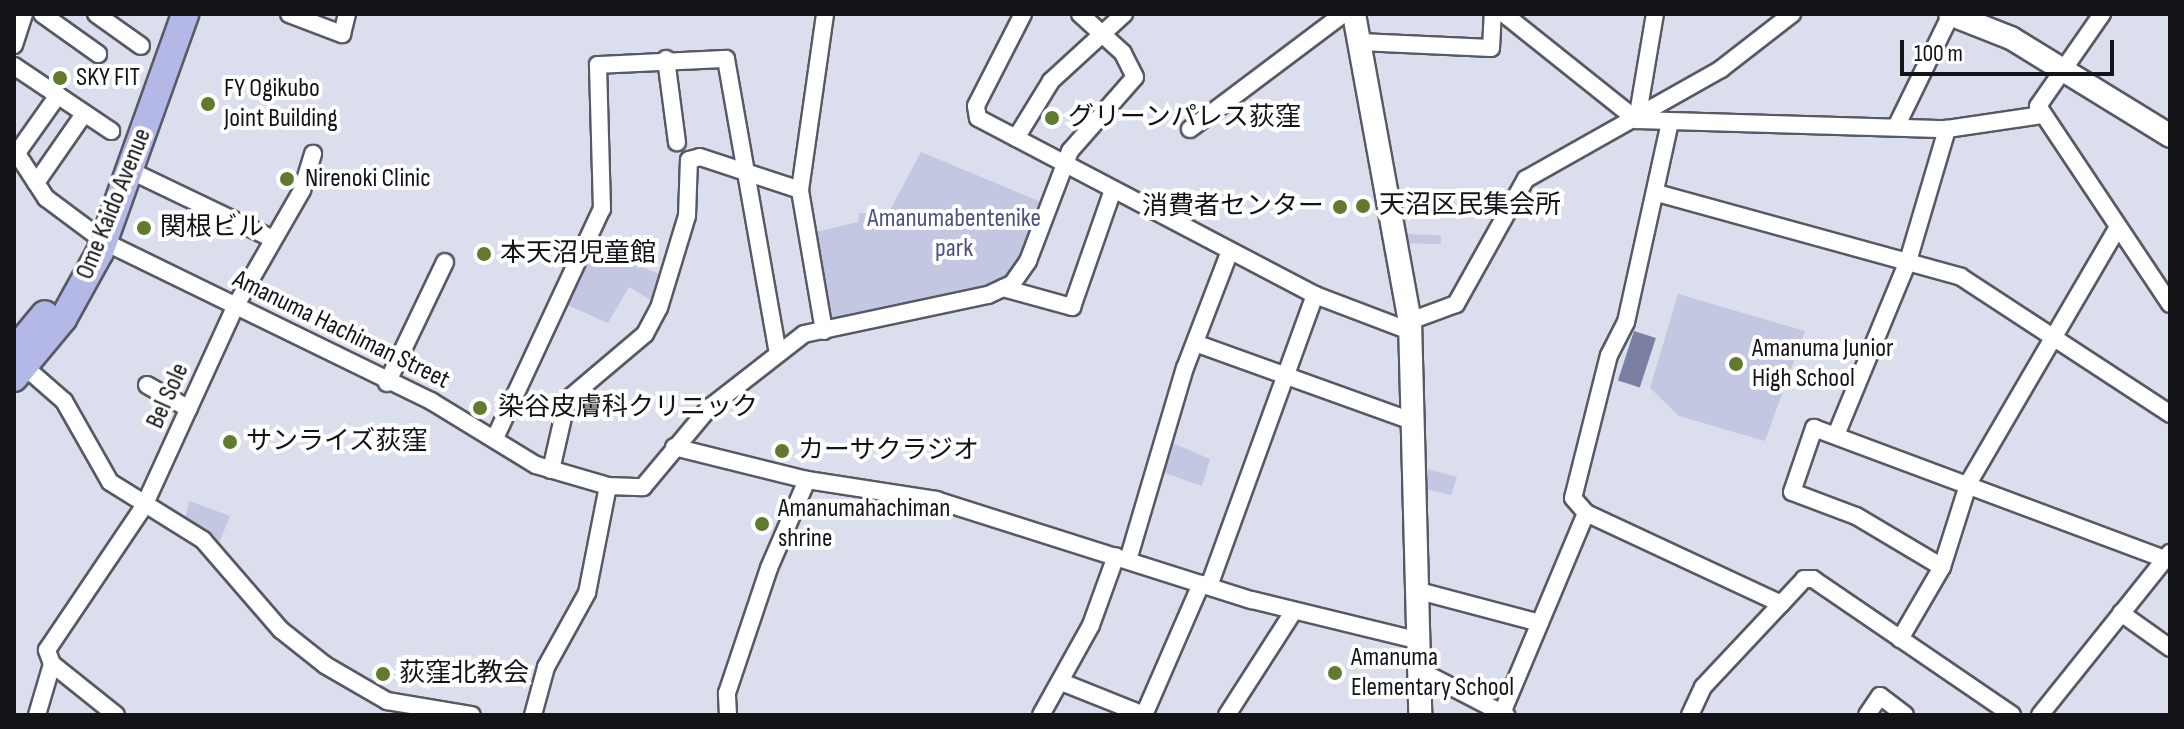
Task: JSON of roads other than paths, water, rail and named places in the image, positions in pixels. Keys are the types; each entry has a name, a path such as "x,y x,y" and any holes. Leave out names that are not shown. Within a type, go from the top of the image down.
{"main road":[{"path":"98,238 167,14"},
{"name":"Ome Kaido Avenue","path":"18,365 63,319 131,171 185,14"}],"street":[{"path":"14,45 24,14"},
{"path":"42,14 98,54"},
{"path":"96,14 141,46"},
{"path":"289,14 342,34 347,14"},
{"path":"824,331 800,190 825,14"},
{"path":"1023,14 976,106 978,118 1315,295 1410,326 1456,304 1517,186 1637,120 1792,14"},
{"path":"1003,288 1028,261 1063,163 1135,77 1123,53 1080,14"},
{"path":"1016,138 1051,81 1099,31 1124,14"},
{"path":"1190,129 1343,14"},
{"path":"1354,14 1410,326 1415,422 1420,715"},
{"path":"1360,42 1491,48 1493,14"},
{"path":"1504,14 1637,120 1947,129 2040,111"},
{"path":"1637,120 1655,14"},
{"path":"1896,127 1951,14 2061,68 2170,136"},
{"path":"2040,111 2061,68 2102,14"},
{"path":"666,59 677,142"},
{"path":"495,438 602,209 598,65 666,59 726,59 777,349"},
{"path":"14,66 111,131"},
{"path":"15,151 58,95"},
{"path":"2040,111 2170,304"},
{"path":"36,183 84,114"},
{"path":"1670,122 1657,193 1626,322 1609,355 1579,461 1573,498 1586,513 1781,604"},
{"path":"1836,435 1908,261 1947,129"},
{"name":"Amanuma Hachiman Street","path":"15,151 36,183 98,238 236,305 551,470 608,486"},
{"name":"Bel Sole","path":"52,664 47,650 144,506 236,305 273,239 313,154"},
{"path":"551,470 567,400 645,334 659,308 687,216 689,160 744,171 800,190"},
{"path":"131,171 273,239"},
{"path":"533,715 546,667 587,593 608,486 643,487 674,447 777,349 824,331 1003,288 1072,307 1113,190"},
{"path":"1657,193 1961,277 2170,414"},
{"path":"1900,639 1942,567 1969,482 2051,337 2117,229"},
{"path":"1041,715 1064,683 1122,558 1195,343 1230,251"},
{"path":"387,383 445,262"},
{"path":"1064,683 1144,715 1205,585 1287,378 1315,295"},
{"path":"1195,343 1415,422"},
{"path":"18,365 64,401 98,469 144,506 203,540 281,630 325,665 395,702 417,710 472,715"},
{"path":"147,385 189,409"},
{"path":"1942,567 1856,516 1792,492 1814,428 2168,556 2040,715"},
{"path":"674,447 807,480 936,500 1293,612 1420,641"},
{"path":"728,715 727,693 765,581 807,480"},
{"path":"1421,671 1504,714 1586,513"},
{"path":"1690,715 1703,687 1804,579 1813,579 2012,715"},
{"path":"1419,591 1540,623"},
{"path":"1227,715 1293,612"},
{"path":"2121,613 2170,648"},
{"path":"37,715 52,664 116,715"},
{"path":"1867,715 1880,696 1905,715"},
{"path":"1978,715 1988,699"},
{"path":"376,715 395,702"}],"place":[{"name":"SKY FIT","path":"60,78"},
{"name":"FY Ogikubo Joint Building","path":"208,104"},
{"name":"グリーンパレス荻窪","path":"1052,118"},
{"name":"Nirenoki Clinic","path":"287,179"},
{"name":"天沼区民集会所","path":"1363,206"},
{"name":"消費者センター","path":"1340,207"},
{"name":"関根ビル","path":"144,228"},
{"name":"本天沼児童館","path":"484,254"},
{"name":"Amanuma Junior High School","path":"1736,364"},
{"name":"染谷皮膚科クリニック","path":"480,408"},
{"name":"サンライズ荻窪","path":"230,442"},
{"name":"カーサクラジオ","path":"782,451"},
{"name":"Amanumahachiman shrine","path":"762,524"},
{"name":"Amanuma Elementary School","path":"1335,673"},
{"name":"荻窪北教会","path":"383,674"}],"park label":[{"name":"Amanumabentenike park","path":"954,234"}]}
